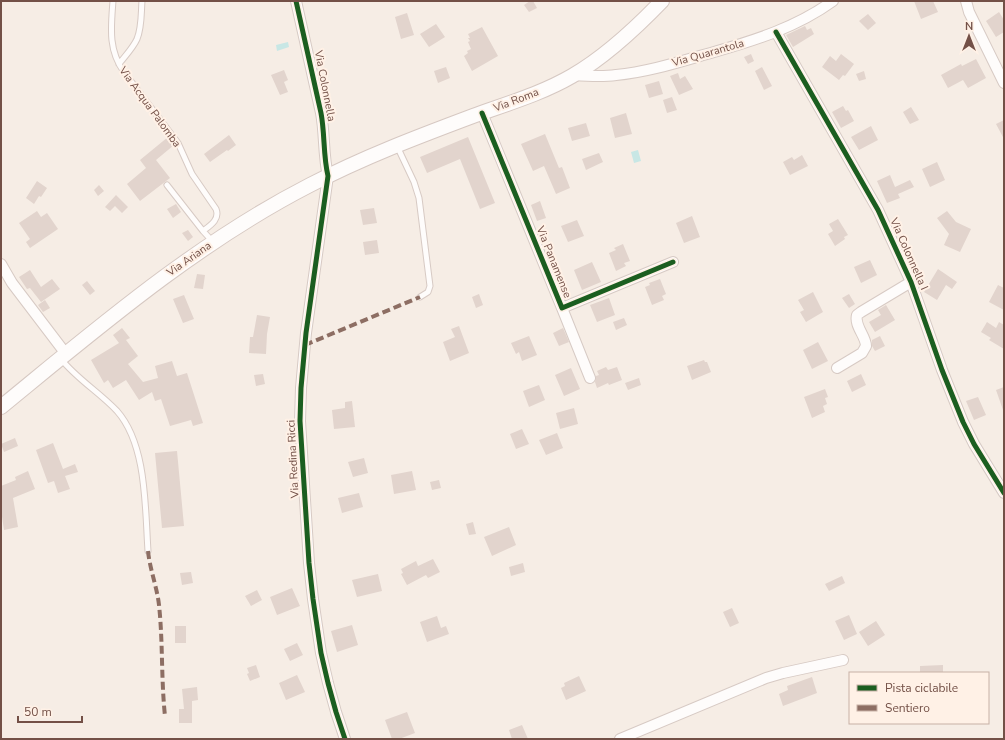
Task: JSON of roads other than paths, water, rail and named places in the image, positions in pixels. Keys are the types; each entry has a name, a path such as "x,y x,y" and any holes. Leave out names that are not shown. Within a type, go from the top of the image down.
{"main road":[{"name":"Via Roma","path":"328,176 397,145 532,94 574,75 590,65 613,47 662,1"},
{"name":"Via Ariana","path":"1,406 142,292 213,242 270,207 328,176"}],"street":[{"name":"Via Colonnella","path":"296,1 321,113 324,158 328,176"},
{"name":"Via Quarantola","path":"574,75 612,76 647,70 748,42 776,32 806,18 834,1"},
{"path":"966,1 969,12 1004,83"},
{"name":"Via Colonnella I","path":"776,32 878,210 911,282 942,370 963,422 1004,493"},
{"name":"Via Panamense","path":"482,113 562,308 673,262"},
{"name":"Via Redina Ricci","path":"328,176 306,333 301,384 300,421 309,563 314,605 321,653 336,712 345,739"},
{"path":"1,264 12,283 63,356"},
{"path":"837,368 862,353 866,346 865,338 856,322 857,315 911,282"},
{"path":"562,308 590,378"},
{"path":"620,739 728,692 766,678 844,660"}],"lane":[{"name":"Via Acqua Palomba","path":"113,1 111,37 113,51 119,64 178,143 192,174 218,214 216,220 203,231"},
{"path":"119,64 132,48 137,38 142,1"},
{"path":"397,145 416,187 420,203 430,289 420,298"},
{"path":"167,185 213,242"},
{"path":"63,356 78,377 110,404 121,416 131,432 141,470 148,551"}],"water":[{"path":"288,42 289,47 277,51 276,45"},
{"path":"638,150 641,161 634,163 631,152"}]}
